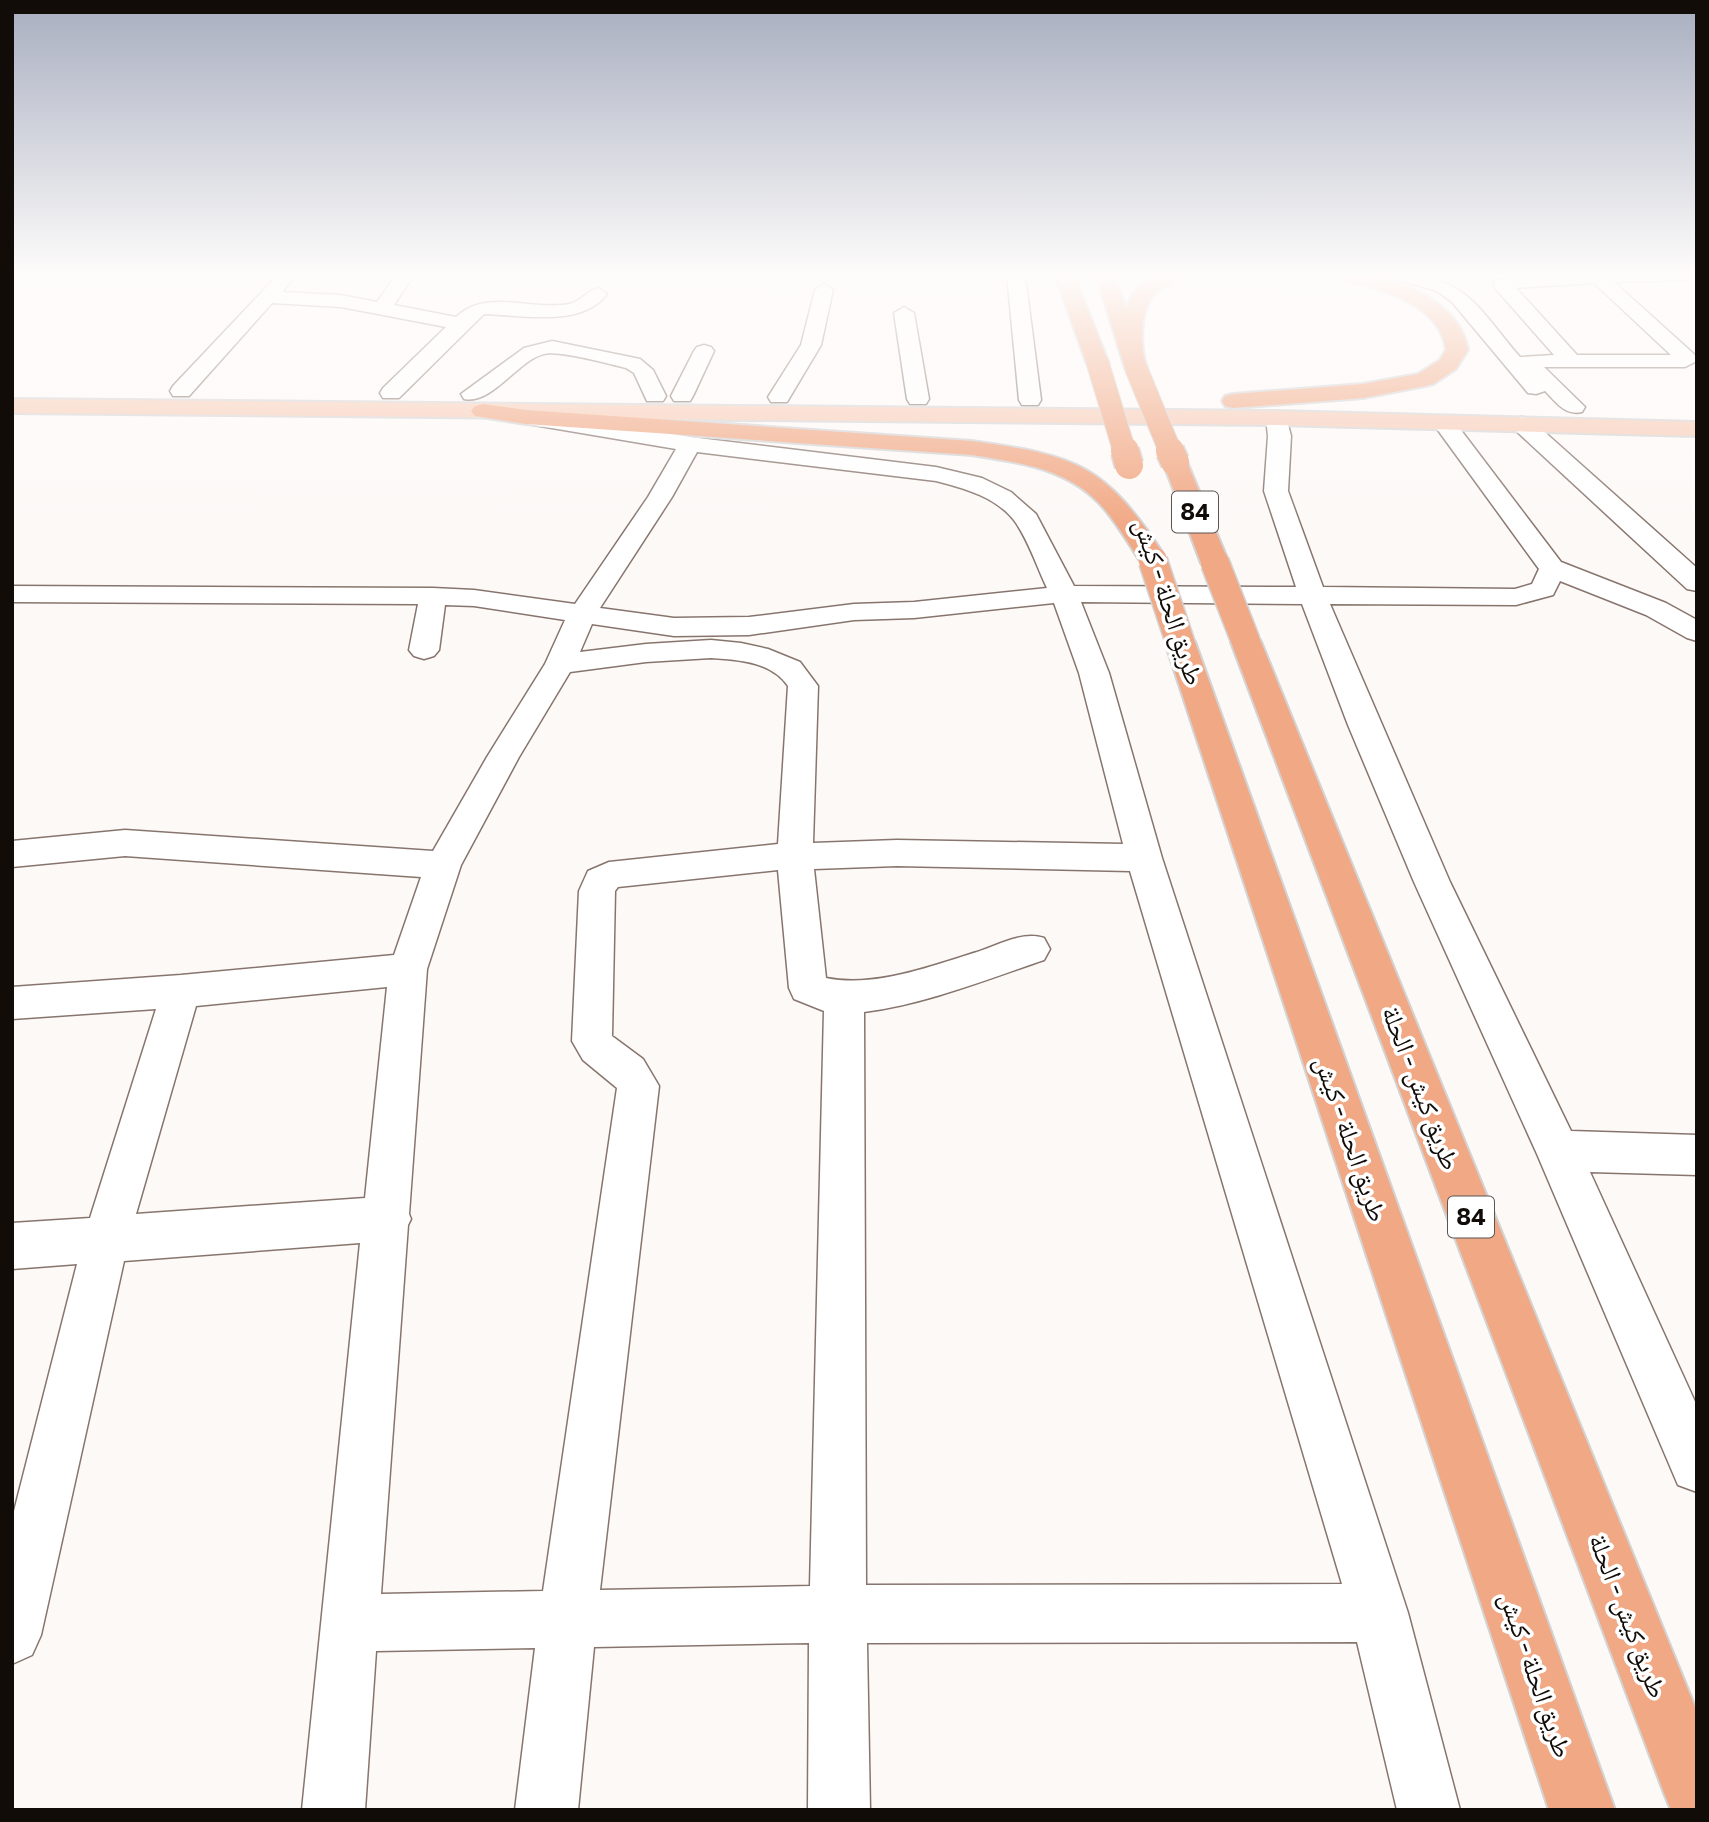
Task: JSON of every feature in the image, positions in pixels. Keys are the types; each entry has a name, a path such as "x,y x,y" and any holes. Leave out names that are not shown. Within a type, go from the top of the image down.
{"highway":[{"name":"طريق الحلة - كيش","path":"1096,360 1129,466 1152,558 1180,642 1582,1810"},
{"path":"1233,401 1363,391 1425,379 1451,360"},
{"name":"طريق كيش - الحلة","path":"1134,361 1697,1793"},
{"path":"477,402 526,417 972,448 1032,457 1067,467 1098,485 1131,522 1152,558"}],"main road":[{"path":"12,389 181,391 312,401"},
{"path":"355,401 391,393 477,402 682,396 1233,401 1697,411"},
{"path":"12,406 312,401 477,402 1697,429"}],"street":[{"path":"181,391 209,360"},
{"path":"391,393 424,360"},
{"path":"477,402 522,360"},
{"path":"618,360 633,363 643,370 655,396"},
{"path":"682,396 700,360"},
{"path":"779,397 802,360"},
{"path":"912,360 918,399"},
{"path":"1026,360 1030,400"},
{"path":"1518,360 1563,407"},
{"path":"1530,360 1527,363 1563,407"},
{"path":"1574,360 1687,360"},
{"path":"1665,361 1686,378 1697,379"},
{"path":"526,417 690,444 936,474 973,483 1002,497 1027,519 1064,594 1094,673 1144,858 1379,1613 1429,1810"},
{"path":"1277,418 1279,430 1274,471 1276,491 1312,595 1364,725 1432,883 1558,1151 1697,1466"},
{"path":"1443,422 1553,568 1656,609 1697,632"},
{"path":"1522,424 1685,561 1697,583"},
{"path":"333,1810 388,1219 408,969 443,865 503,757 560,664 582,614 660,497 690,444"},
{"path":"12,594 433,596 474,598 674,627 749,626 854,612 914,610 1064,594 1516,597 1543,589 1553,568"},
{"path":"424,650 433,596"},
{"path":"560,664 667,651 708,650 763,655 792,670 803,686 795,857 808,988 817,994 844,996 916,986 1031,949"},
{"path":"12,854 125,843 443,865"},
{"path":"546,1810 568,1618 638,1086 627,1068 599,1053 592,1041 597,891 601,881 609,875 750,858 897,853 1144,858"},
{"path":"12,1003 181,991 408,969"},
{"path":"12,1635 106,1239 181,991"},
{"path":"839,1810 838,1614 844,996"},
{"path":"1558,1151 1697,1155"},
{"path":"12,1246 388,1219"},
{"path":"350,1623 838,1614 1379,1613"}]}
